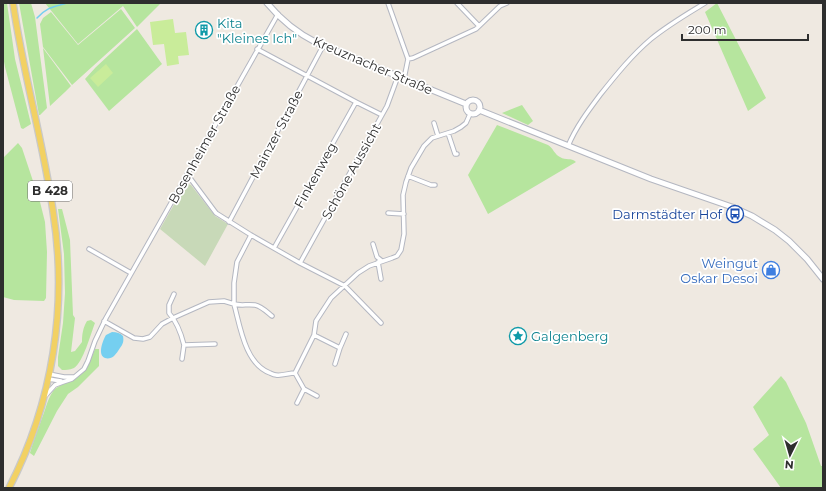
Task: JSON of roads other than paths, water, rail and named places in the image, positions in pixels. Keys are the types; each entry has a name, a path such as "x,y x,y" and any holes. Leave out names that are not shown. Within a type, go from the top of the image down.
{"main road":[{"name":"B 428","path":"9,488 31,438 44,398 57,324 58,295 58,261 54,212 13,3"},
{"name":"Kreuznacher Straße","path":"267,3 297,31 323,46 466,104"},
{"path":"469,100 476,100 480,104 480,110 475,114 470,114 466,110 466,104 469,100"},
{"path":"480,110 651,179 732,207 752,216 790,241 823,279"}],"street":[{"path":"388,3 408,59 404,79"},
{"path":"457,3 478,26"},
{"path":"408,59 476,29 500,5 507,3"},
{"path":"568,146 574,132 588,112 610,82 633,55 652,38 705,3"},
{"name":"Bosenheimer Straße","path":"75,376 84,368 104,321 278,14"},
{"name":"Mainzer Straße","path":"230,222 323,46"},
{"path":"258,49 382,115"},
{"name":"Schöne Aussicht","path":"300,263 387,106 398,76"},
{"name":"Finkenweg","path":"274,248 356,102"},
{"path":"295,373 314,335 316,321 331,298 358,273 369,266 396,256 401,250 404,234 403,195 411,168 424,146 432,138 461,127 466,123 470,114"},
{"path":"434,123 438,136"},
{"path":"448,133 455,154 457,154"},
{"path":"187,174 216,213 300,263 345,286 381,322"},
{"path":"408,176 431,185 435,185"},
{"path":"388,213 404,214"},
{"path":"251,235 237,262 234,283 234,304 247,350 255,362 265,371 276,375 295,373"},
{"path":"373,244 380,262 381,279"},
{"path":"89,249 131,273"},
{"path":"174,294 169,305 169,313 180,332 184,345 182,359"},
{"path":"104,321 134,338 143,340 150,337 162,324 209,302 224,301 239,305 256,305 272,316"},
{"path":"335,364 346,334"},
{"path":"314,335 340,348"},
{"path":"184,345 215,344"},
{"path":"295,373 304,389 317,396"},
{"path":"49,376 75,376"},
{"path":"49,376 63,382"},
{"path":"44,398 55,385 70,380 75,376"},
{"path":"297,403 304,389"}],"water":[{"path":"112,332 121,334 123,336 123,342 114,356 105,358 101,354 102,344 106,335"}],"waterway":[{"path":"37,18 47,9 67,3"}],"place":[{"name":"Kita \"Kleines Ich\"","path":"204,30"},
{"name":"Darmstädter Hof","path":"735,214"},
{"name":"Weingut Oskar Desoi","path":"771,270"},
{"name":"Galgenberg","path":"518,336"}]}
